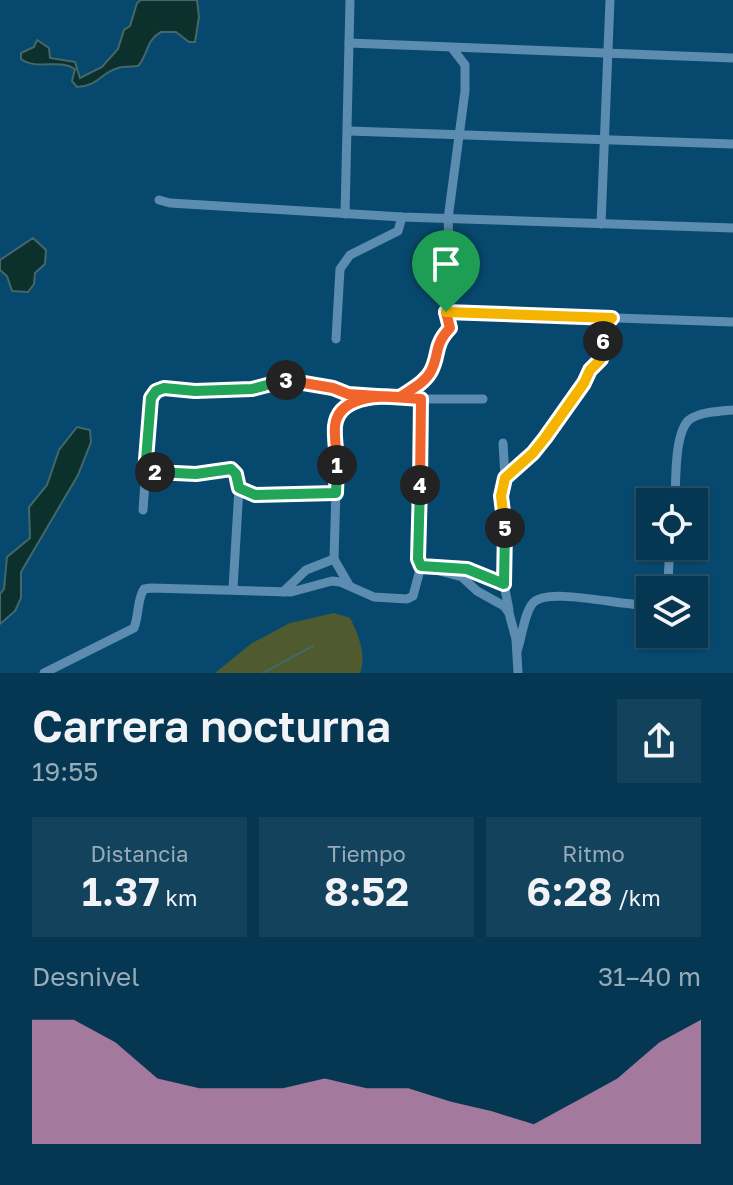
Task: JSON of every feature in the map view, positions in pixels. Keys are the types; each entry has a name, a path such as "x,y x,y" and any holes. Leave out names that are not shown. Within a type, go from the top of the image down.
{"street":[{"path":"345,214 350,0"},
{"path":"601,224 610,0"},
{"path":"349,43 733,58"},
{"path":"452,48 465,65"},
{"path":"450,328 446,312 451,286 448,219 460,135 465,65 484,49"},
{"path":"349,131 733,144"},
{"path":"159,200 402,217 733,228"},
{"path":"336,339 340,269 350,255 398,231 402,217"},
{"path":"446,312 733,322"},
{"path":"400,397 429,375 439,340 472,313"},
{"path":"505,478 533,453 584,383 590,370 601,359 604,327 612,318"},
{"path":"143,510 151,398 156,391 164,388 195,391 252,389 281,380 293,380 348,394 483,399"},
{"path":"351,588 334,559 335,424 339,414 354,403 378,395"},
{"path":"44,673 134,628 144,589 233,588 283,592 332,581 374,597 407,599 416,590 421,566 418,559 421,399"},
{"path":"676,488 679,445 686,423 693,417 733,410"},
{"path":"503,443 504,584 517,651 518,673"},
{"path":"145,472 196,474 231,469 236,474 239,488 233,588"},
{"path":"239,488 255,495 336,493"},
{"path":"283,592 306,570 334,559"},
{"path":"421,566 467,569 504,584"},
{"path":"421,566 462,577 477,591 497,600 509,613"},
{"path":"517,651 530,607 543,597 636,604"}],"green space":[{"path":"334,613 350,618 356,631 362,652 360,673 215,673 252,643 290,623"}],"shaded area":[{"path":"141,0 197,0 199,17 195,42 189,42 176,32 161,32 152,39 138,66 118,68 95,82 77,87 72,81 75,69 62,64 34,64 21,59 21,53 34,47 37,40 49,48 50,58 75,62 80,78 102,67 118,49 124,30 130,26 137,3"},
{"path":"33,238 46,250 45,264 35,273 34,284 28,292 12,291 7,276 0,270 0,260"},
{"path":"77,427 90,430 91,442 78,475 21,572 21,598 15,611 0,624 0,594 4,589 7,557 30,538 29,507 47,485 59,450"}],"waterway":[{"path":"263,673 313,646"}],"route":[{"path":"446,312 450,328 439,340 433,368 423,381 400,397 370,397 346,407 339,414 335,424 336,493 247,494 239,488 236,474 231,469 196,474 145,472 151,398 156,391 164,388 195,391 252,389 281,380 293,380 348,394 378,395 400,397 421,399 418,559 421,566 467,569 504,584 505,525 501,496 505,478 533,453 584,383 590,370 601,359 604,327 612,318 446,312"}]}
